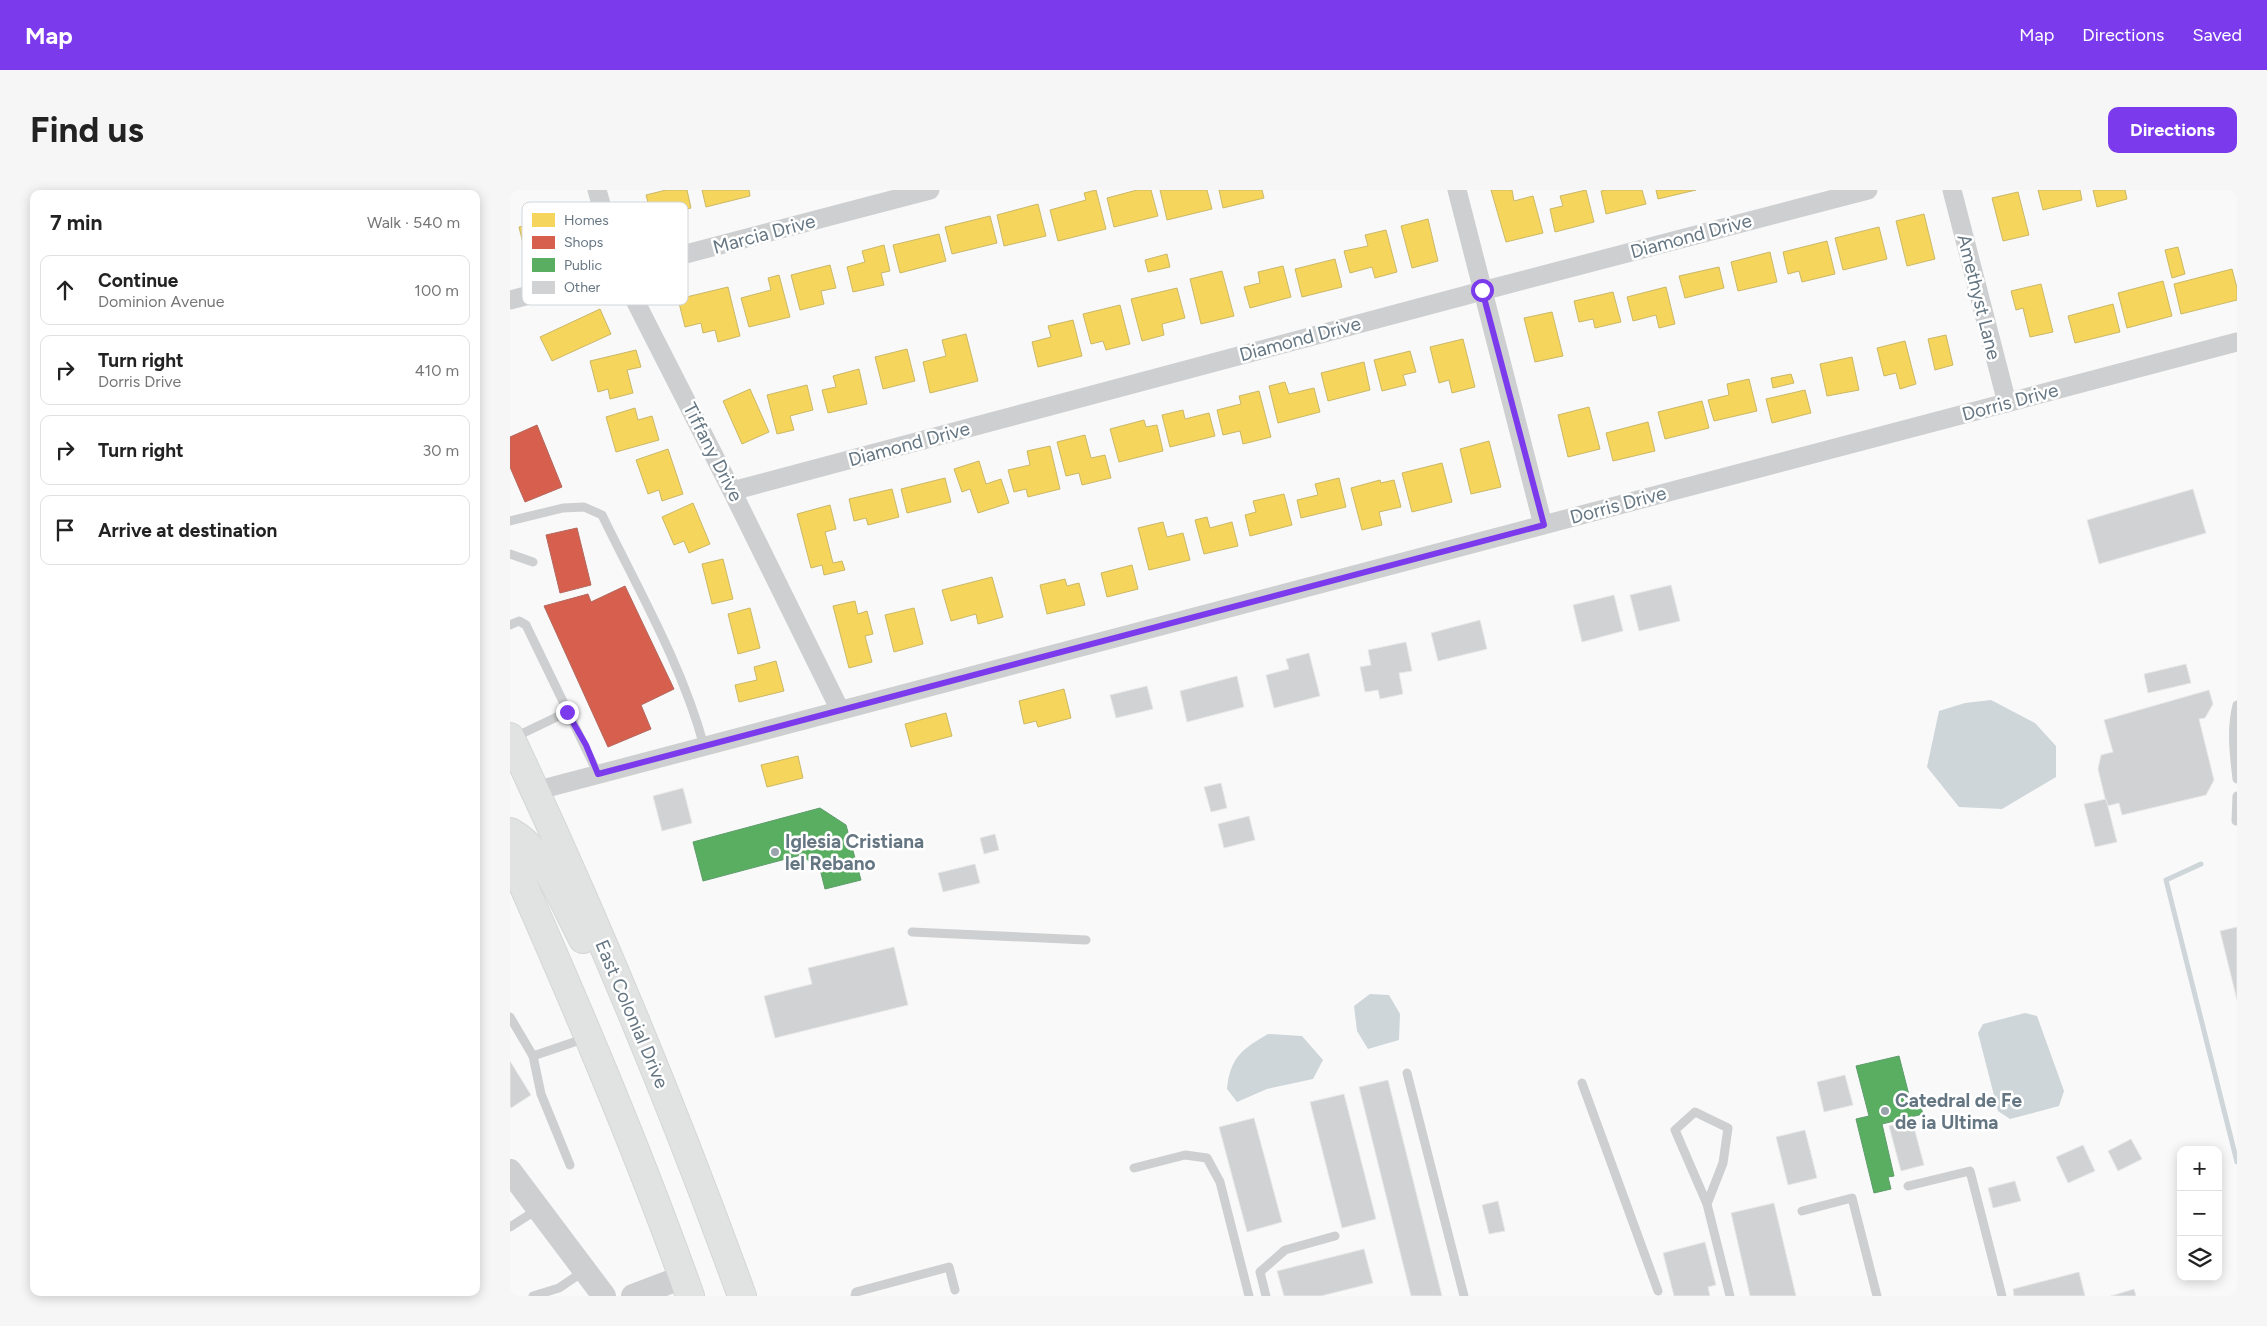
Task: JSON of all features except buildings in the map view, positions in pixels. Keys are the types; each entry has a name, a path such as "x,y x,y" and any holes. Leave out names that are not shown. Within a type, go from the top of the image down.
{"highway":[{"name":"East Colonial Drive","path":"510,739 618,978 676,1120 742,1296"},
{"path":"510,780 535,791"},
{"path":"510,832 523,838 537,854 601,973 618,978"},
{"path":"510,855 589,1037 687,1286"}],"street":[{"name":"Marcia Drive","path":"688,253 930,190"},
{"path":"1457,190 1544,525"},
{"name":"Diamond Drive","path":"732,491 1482,290 1868,190"},
{"name":"Amethyst Lane","path":"1952,190 2007,403"},
{"name":"Tiffany Drive","path":"637,305 840,710"},
{"name":"Dorris Drive","path":"535,791 2237,342"},
{"path":"510,1171 604,1296"},
{"path":"633,1296 687,1286"}],"lane":[{"path":"510,521 563,508 584,507 602,515 670,654 694,708 704,746"},
{"path":"510,554 533,562"},
{"path":"510,625 519,621 526,625 567,712 586,745 598,774"},
{"path":"2237,705 2234,718 2234,753 2237,779"},
{"path":"510,739 567,712"},
{"path":"2236,821 2237,796"},
{"path":"912,932 1086,940"},
{"path":"510,1017 533,1056 541,1094 570,1165"},
{"path":"533,1056 589,1037"},
{"path":"1407,1074 1464,1296"},
{"path":"1582,1083 1658,1292"},
{"path":"1707,1204 1724,1163 1728,1128 1696,1112 1675,1130 1707,1204 1730,1296"},
{"path":"1134,1168 1185,1155 1206,1158 1220,1182 1249,1296"},
{"path":"1908,1186 1970,1171 2002,1296"},
{"path":"1802,1211 1852,1198 1877,1296"},
{"path":"510,1227 538,1209"},
{"path":"1266,1296 1260,1272 1285,1250 1335,1236"},
{"path":"855,1296 856,1292 949,1267 955,1290"},
{"path":"533,1296 559,1288 584,1271"}],"shaded area":[{"path":"1991,700 2035,723 2056,746 2056,777 2002,809 1959,807 1927,767 1939,711 1965,703"},
{"path":"1370,994 1389,995 1400,1014 1399,1040 1368,1049 1357,1031 1354,1006"},
{"path":"2025,1013 2037,1016 2064,1091 2059,1106 2010,1119 1998,1111 1978,1033 1983,1024"},
{"path":"1268,1034 1302,1036 1323,1060 1313,1079 1267,1089 1237,1102 1227,1089 1234,1062 1244,1050"}],"waterway":[{"path":"2201,864 2166,880 2237,1162"}],"place":[{"name":"Iglesia Cristiana lel Rebano","path":"775,852"},
{"name":"Catedral de Fe de ia Ultima","path":"1885,1111"}],"route":[{"path":"567,712 586,745 598,774 1544,525 1482,290"}]}
